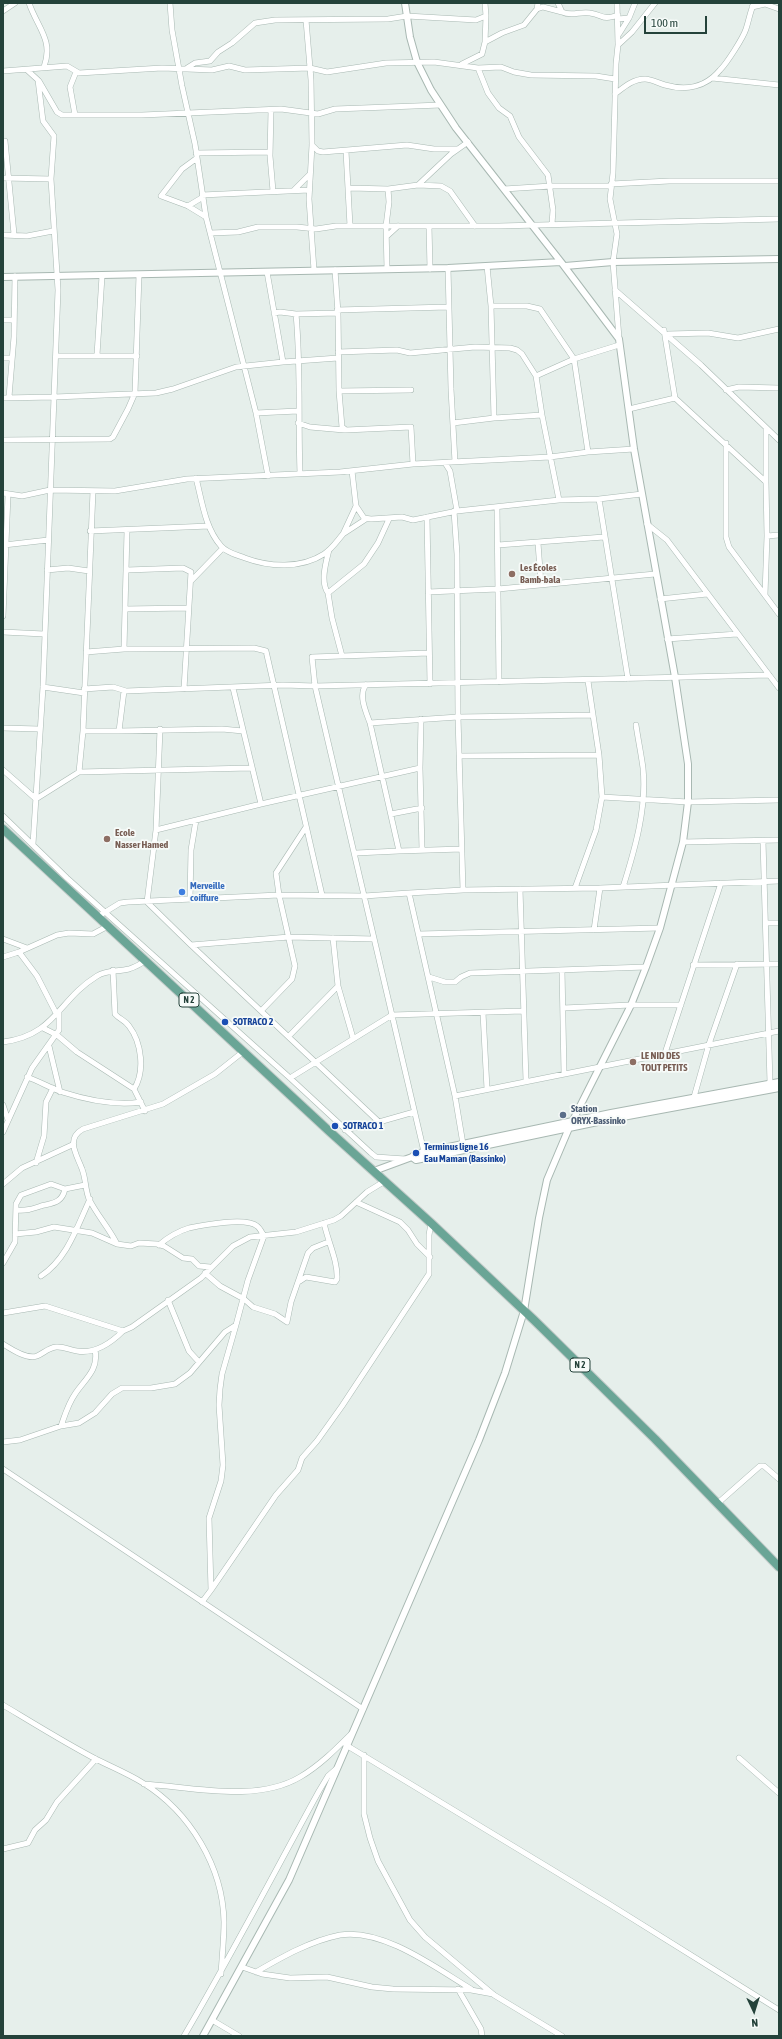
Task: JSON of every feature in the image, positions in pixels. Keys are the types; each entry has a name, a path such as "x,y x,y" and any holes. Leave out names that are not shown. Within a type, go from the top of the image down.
{"main road":[{"name":"N 2","path":"3,829 101,914 108,926 432,1223 524,1311 718,1503 779,1567"}],"street":[{"path":"3,11 15,3"},
{"path":"29,3 36,22 47,42 48,54 44,67"},
{"path":"170,3 172,30 187,112 197,156 206,217 219,273 256,413 268,476"},
{"path":"404,3 417,62 441,105 563,264 619,342"},
{"path":"462,65 482,54 485,42 485,3"},
{"path":"485,42 502,33 524,25 536,9 538,3"},
{"path":"558,3 562,12"},
{"path":"203,2036 289,1880 319,1815 346,1745 479,1440 504,1372 524,1311 547,1180 569,1128 631,1005 660,928 683,842 688,802 688,764 675,677 655,574 634,449 619,342 613,262 617,241 615,222 610,206 615,79 619,34 617,3"},
{"path":"619,34 629,18 635,3"},
{"path":"618,45 632,32 656,3"},
{"path":"615,94 629,83 643,79 676,88 699,86 721,70 746,30 753,5 765,4 779,9"},
{"path":"536,9 543,8 577,15 589,13 606,18 629,18"},
{"path":"186,69 195,63 205,63 214,59 218,52 240,37 251,24 275,20 369,20 407,16 469,18 474,20 486,16"},
{"path":"306,20 310,68 312,145 309,190 314,270"},
{"path":"3,72 44,67 69,67 76,72 179,69 212,70 229,66 245,70 310,68 327,72 376,64 417,62 462,65 478,68 498,67 525,74 596,76 615,79"},
{"path":"478,68 488,93 499,108 510,116 519,137 548,175 551,186 553,210 552,224"},
{"path":"27,70 43,85 60,115 142,115 187,112 271,110 299,110 311,114 318,114 335,109 372,106 441,105"},
{"path":"75,115 70,87 76,72"},
{"path":"712,78 779,85"},
{"path":"33,844 39,729 43,687 56,356 57,276 53,231 51,179 54,136 43,120 38,80"},
{"path":"271,110 270,152 273,191"},
{"path":"3,141 5,141 14,234"},
{"path":"418,185 456,149 468,142"},
{"path":"312,145 321,152"},
{"path":"311,162 316,154 321,152 407,145 456,149"},
{"path":"346,150 350,188 350,226"},
{"path":"206,217 188,206 161,196 182,169 197,156 270,152"},
{"path":"294,190 310,174"},
{"path":"3,178 51,179"},
{"path":"504,189 669,181 779,181"},
{"path":"350,188 388,189 418,185 446,188 475,226"},
{"path":"387,269 386,226 390,202 388,189"},
{"path":"188,206 203,196 309,190"},
{"path":"210,233 238,232 258,227 297,227 311,229 336,226 475,226 779,219"},
{"path":"387,236 398,226"},
{"path":"429,226 430,268"},
{"path":"3,235 14,234 28,236 53,231"},
{"path":"3,277 448,268 613,262 779,259"},
{"path":"487,266 491,306 494,418"},
{"path":"448,268 448,307 455,462"},
{"path":"334,270 341,426 344,430"},
{"path":"267,272 283,362"},
{"path":"3,440 112,438 135,393 139,275"},
{"path":"9,398 15,276"},
{"path":"98,355 102,276"},
{"path":"615,290 666,332 766,430 779,440"},
{"path":"491,306 527,306 540,309 574,359 588,452"},
{"path":"274,313 280,312 296,314 448,307"},
{"path":"296,314 299,362 298,423 300,473"},
{"path":"3,320 14,320"},
{"path":"666,332 708,333 738,338 779,329"},
{"path":"666,332 674,398 726,443 766,482"},
{"path":"536,376 574,359 619,342"},
{"path":"338,352 397,350 410,353 491,348 510,348 517,350 522,354 536,376 542,415 559,500"},
{"path":"56,356 137,356"},
{"path":"3,358 12,358"},
{"path":"3,398 54,397 165,391 244,366 338,358"},
{"path":"726,390 739,387 779,388"},
{"path":"339,391 411,390"},
{"path":"629,409 674,398"},
{"path":"256,413 298,411"},
{"path":"453,423 494,418 542,415"},
{"path":"298,423 310,427 344,430 412,427 413,464"},
{"path":"765,596 767,536 766,430"},
{"path":"726,443 727,541 729,547 779,614"},
{"path":"3,616 5,494 22,496 50,490 115,491 196,478 268,476 352,471 413,464 550,457 588,452 634,449"},
{"path":"445,463 450,471 455,511 457,683 463,890"},
{"path":"352,471 356,506 366,519"},
{"path":"196,478 209,526 223,548 255,562 279,565 312,560 329,550 343,534 366,519 389,519 402,517 413,520 455,511 497,506 559,500 599,499 642,494"},
{"path":"79,772 83,731 90,531 93,491"},
{"path":"599,499 628,679"},
{"path":"343,534 356,506"},
{"path":"497,506 499,682"},
{"path":"427,517 430,684"},
{"path":"328,593 364,564 378,543 389,519"},
{"path":"647,524 667,540 779,688"},
{"path":"90,531 209,526"},
{"path":"124,649 127,530"},
{"path":"498,545 604,536"},
{"path":"767,536 779,536"},
{"path":"4,545 48,540"},
{"path":"538,542 541,584"},
{"path":"191,581 223,548"},
{"path":"329,550 325,565 325,581 332,618 342,656"},
{"path":"47,570 68,568 89,571"},
{"path":"127,570 186,568 191,572 184,689"},
{"path":"428,592 498,589 655,574"},
{"path":"660,599 707,594"},
{"path":"125,609 188,608"},
{"path":"3,632 44,634"},
{"path":"667,639 737,634"},
{"path":"86,652 124,649 263,649 267,655 298,796 322,895"},
{"path":"424,1152 364,896 356,853 315,686 312,657 429,653"},
{"path":"43,687 84,691 113,688 124,691 273,686 588,681 769,675"},
{"path":"575,888 596,830 602,797 599,755 588,681"},
{"path":"366,685 363,695 399,851"},
{"path":"233,688 242,731 261,804"},
{"path":"119,730 124,691"},
{"path":"370,723 458,717 593,715"},
{"path":"421,719 420,768 422,850"},
{"path":"624,886 632,857 643,799 643,769 636,725"},
{"path":"3,728 39,729"},
{"path":"83,731 160,729 242,731"},
{"path":"147,902 156,830 160,729"},
{"path":"459,756 599,755"},
{"path":"36,799 79,772 251,768"},
{"path":"156,830 261,804 420,768"},
{"path":"3,770 36,799"},
{"path":"602,797 688,802 779,800"},
{"path":"391,814 422,808"},
{"path":"3,816 33,844 101,914 290,1078 374,1156 409,1158 416,1160 569,1128 779,1088"},
{"path":"190,899 191,850 196,820"},
{"path":"261,1011 294,975 295,966 279,895 277,870 306,827"},
{"path":"683,842 779,840"},
{"path":"764,841 770,1033 770,1083"},
{"path":"356,853 462,849"},
{"path":"101,914 120,903 190,899 279,895 364,896 463,890 600,888 779,881"},
{"path":"665,1053 721,883"},
{"path":"594,930 600,888"},
{"path":"520,889 526,1081"},
{"path":"409,893 429,977 435,1012 464,1144"},
{"path":"147,902 379,1122"},
{"path":"766,923 779,923"},
{"path":"3,957 19,952 46,939 69,933 93,934 108,926"},
{"path":"419,934 660,928"},
{"path":"191,944 289,938 374,939"},
{"path":"333,938 338,986 353,1038"},
{"path":"3,939 26,948"},
{"path":"3,1132 6,1122 28,1077 35,1064 57,1035 60,1024 58,1014 37,976 19,952"},
{"path":"3,1042 22,1038 43,1028 84,985 103,973 113,970 131,969 146,960"},
{"path":"694,1097 709,1044 737,964"},
{"path":"693,966 779,964"},
{"path":"429,977 445,982 455,982 461,976 470,973 646,967"},
{"path":"113,970 115,1014 130,1026 135,1036 140,1055 140,1073 138,1082 134,1089"},
{"path":"562,970 564,1073"},
{"path":"289,1036 338,986"},
{"path":"563,1008 631,1005 681,1005"},
{"path":"290,1078 392,1014 523,1011"},
{"path":"484,1013 487,1089"},
{"path":"43,1028 57,1035 77,1052 134,1089 145,1111"},
{"path":"454,1096 779,1031"},
{"path":"49,1046 60,1092"},
{"path":"117,1244 90,1200 85,1185 83,1172 72,1145 75,1135 82,1129 145,1111 183,1094 215,1074 244,1051"},
{"path":"28,1077 60,1092 110,1103 128,1104 141,1102"},
{"path":"374,1171 409,1158 415,1154 424,1152 694,1097 779,1082"},
{"path":"36,1163 44,1136 46,1102 53,1088"},
{"path":"3,1105 6,1122"},
{"path":"345,1130 414,1112"},
{"path":"3,1184 22,1168 36,1163 72,1145"},
{"path":"3,1344 22,1354 32,1357 36,1357 50,1348 58,1346 77,1352 95,1350 115,1339 123,1331 132,1327 168,1300 186,1289 233,1246 250,1237 296,1232 341,1216 366,1192 385,1181"},
{"path":"3,1263 15,1242 16,1204 21,1195 51,1184 65,1189 85,1185"},
{"path":"16,1210 28,1211 53,1205 62,1198 65,1189"},
{"path":"41,1276 52,1268 64,1254 90,1200"},
{"path":"356,1202 400,1222 408,1230 417,1244 430,1257"},
{"path":"159,1245 188,1229 230,1222 254,1224 260,1229 264,1236 248,1280 220,1389 219,1405 223,1465 221,1481 209,1518 211,1590"},
{"path":"299,1282 306,1277 334,1282 337,1280 337,1266 328,1242 324,1223"},
{"path":"202,1602 276,1495 298,1470 302,1458 317,1441 371,1365 429,1274 429,1235 432,1223"},
{"path":"15,1234 36,1232 50,1227 92,1233 117,1244 131,1246 146,1243 159,1245 183,1258 192,1259 199,1266 210,1267"},
{"path":"205,1273 220,1286 244,1299 253,1307 275,1314 287,1322 291,1302 309,1251 328,1242"},
{"path":"168,1300 189,1352 199,1362"},
{"path":"3,1313 44,1306 123,1331"},
{"path":"3,1442 35,1436 61,1426 75,1424 87,1418 118,1390 127,1388 151,1388 175,1384 190,1373 225,1332 236,1325"},
{"path":"61,1426 75,1394 92,1373 96,1359 95,1350"},
{"path":"718,1503 760,1466 764,1466 779,1479"},
{"path":"3,1469 363,1709"},
{"path":"3,1705 96,1760 144,1784 166,1800 182,1815 205,1849 216,1876 224,1922 221,1974"},
{"path":"144,1784 228,1792 255,1790 276,1786 298,1778 316,1766 351,1734"},
{"path":"346,1745 779,2010"},
{"path":"364,1755 364,1814 378,1861 410,1920 425,1937 494,1995 562,2036"},
{"path":"739,1758 779,1793"},
{"path":"3,1849 28,1843 35,1830 46,1820 57,1802 96,1760"},
{"path":"184,2036 221,1974 258,1901 319,1791 328,1776 337,1768"},
{"path":"256,1972 287,1954 306,1946 330,1938 353,1934 408,1951 471,1990"},
{"path":"242,1967 256,1972 290,1978 327,1977 394,1989 458,1989 494,1995"},
{"path":"458,1989 481,2029 482,2036"},
{"path":"212,2020 238,2036"}],"place":[{"name":"Les Écoles Bamb-bala","path":"512,574"},
{"name":"Ecole Nasser Hamed","path":"107,839"},
{"name":"Merveille coiffure","path":"182,892"},
{"name":"SOTRACO 2","path":"225,1022"},
{"name":"LE NID DES TOUT PETITS","path":"633,1062"},
{"name":"Station ORYX-Bassinko","path":"563,1115"},
{"name":"SOTRACO 1","path":"335,1126"},
{"name":"Terminus ligne 16 Eau Maman (Bassinko)","path":"416,1153"}]}
